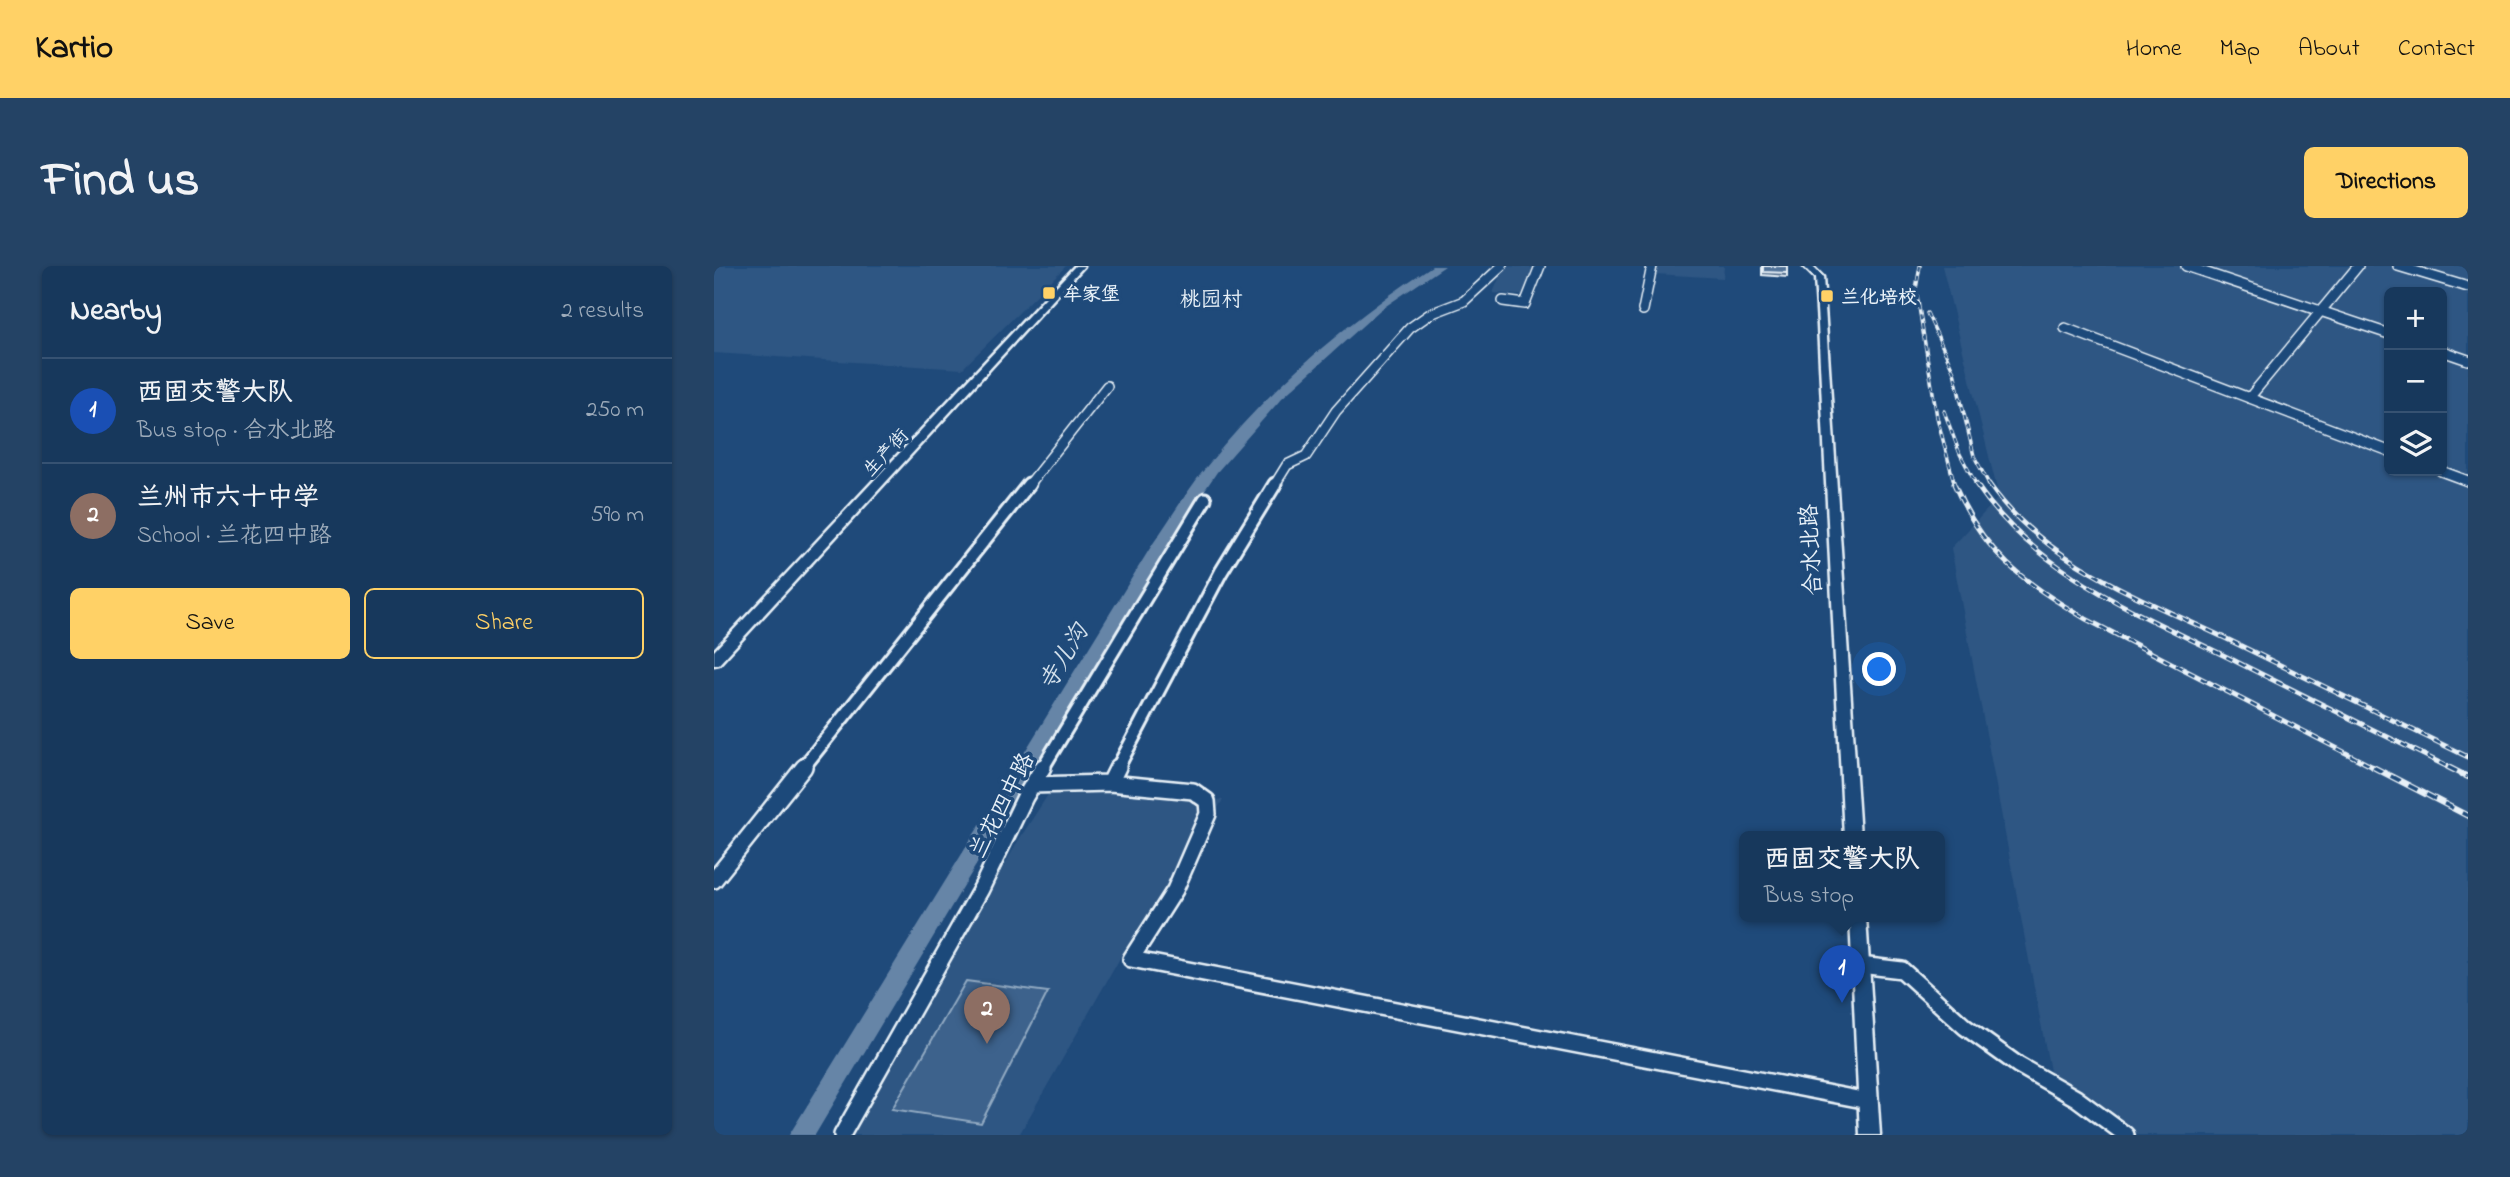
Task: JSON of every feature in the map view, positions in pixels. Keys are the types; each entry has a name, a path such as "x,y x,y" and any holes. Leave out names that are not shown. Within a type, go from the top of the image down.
{"street":[{"name":"生产街","path":"714,660 1080,266"},
{"path":"1110,783 1221,572 1287,465 1306,456 1336,411 1410,328 1430,314 1464,301 1502,266"},
{"path":"1503,301 1525,304 1540,266"},
{"path":"1643,310 1652,266"},
{"name":"合水北路","path":"1807,266 1819,276 1823,325 1852,831"},
{"path":"2186,266 2384,332"},
{"path":"2249,398 2358,266"},
{"path":"2398,266 2468,287"},
{"path":"2065,328 2384,449"},
{"path":"2447,353 2468,360"},
{"path":"714,880 1107,386"},
{"path":"2447,473 2468,481"},
{"name":"兰花四中路","path":"842,1135 981,889 1032,785 1205,499"},
{"path":"1032,785 1110,783 1193,791 1207,801 1208,814 1175,890 1131,959 1868,1101"},
{"path":"1858,922 1871,1135"},
{"path":"1860,965 1902,970 1965,1027 2018,1065 2076,1098 2126,1135"}],"shaded area":[{"path":"714,266 1066,266 962,369 714,353"},
{"path":"1504,266 1537,268 1527,296 1493,293"},
{"path":"1656,266 1724,266 1723,278 1655,274"},
{"path":"1942,266 2468,266 2468,1135 2118,1135 2053,1087 1951,548 1999,497"},
{"path":"1053,787 1223,800 1123,953 1019,1135 853,1135 1018,841"},
{"path":"966,981 1048,992 981,1123 892,1109"}],"building":[{"path":"1763,266 1787,266 1787,273 1763,272"}],"waterway":[{"name":"寺儿沟","path":"801,1135 1157,549 1212,469 1277,395 1376,308 1439,266"}],"railway":[{"path":"1920,266 1916,289 1937,417 1955,486"},
{"path":"1927,313 1954,372 1974,456 1990,486"},
{"path":"1944,411 1960,454 1977,486"},
{"path":"1976,484 2001,516 2029,543 2094,589 2129,609 2452,769"},
{"path":"1989,484 2012,512 2039,537 2100,578 2468,757"},
{"path":"1955,486 1978,529 1992,547 2007,564 2043,592 2086,619 2377,769"},
{"path":"2373,767 2468,816"},
{"path":"2448,767 2452,769"},
{"path":"2452,769 2468,777"}],"place":[{"name":"牟家堡","path":"1049,293"},
{"name":"兰化培校","path":"1827,296"},
{"name":"西固交警大队","path":"1842,1003"},
{"name":"兰州市六十中学","path":"987,1044"}],"district":[{"name":"桃园村","path":"1211,299"}]}
